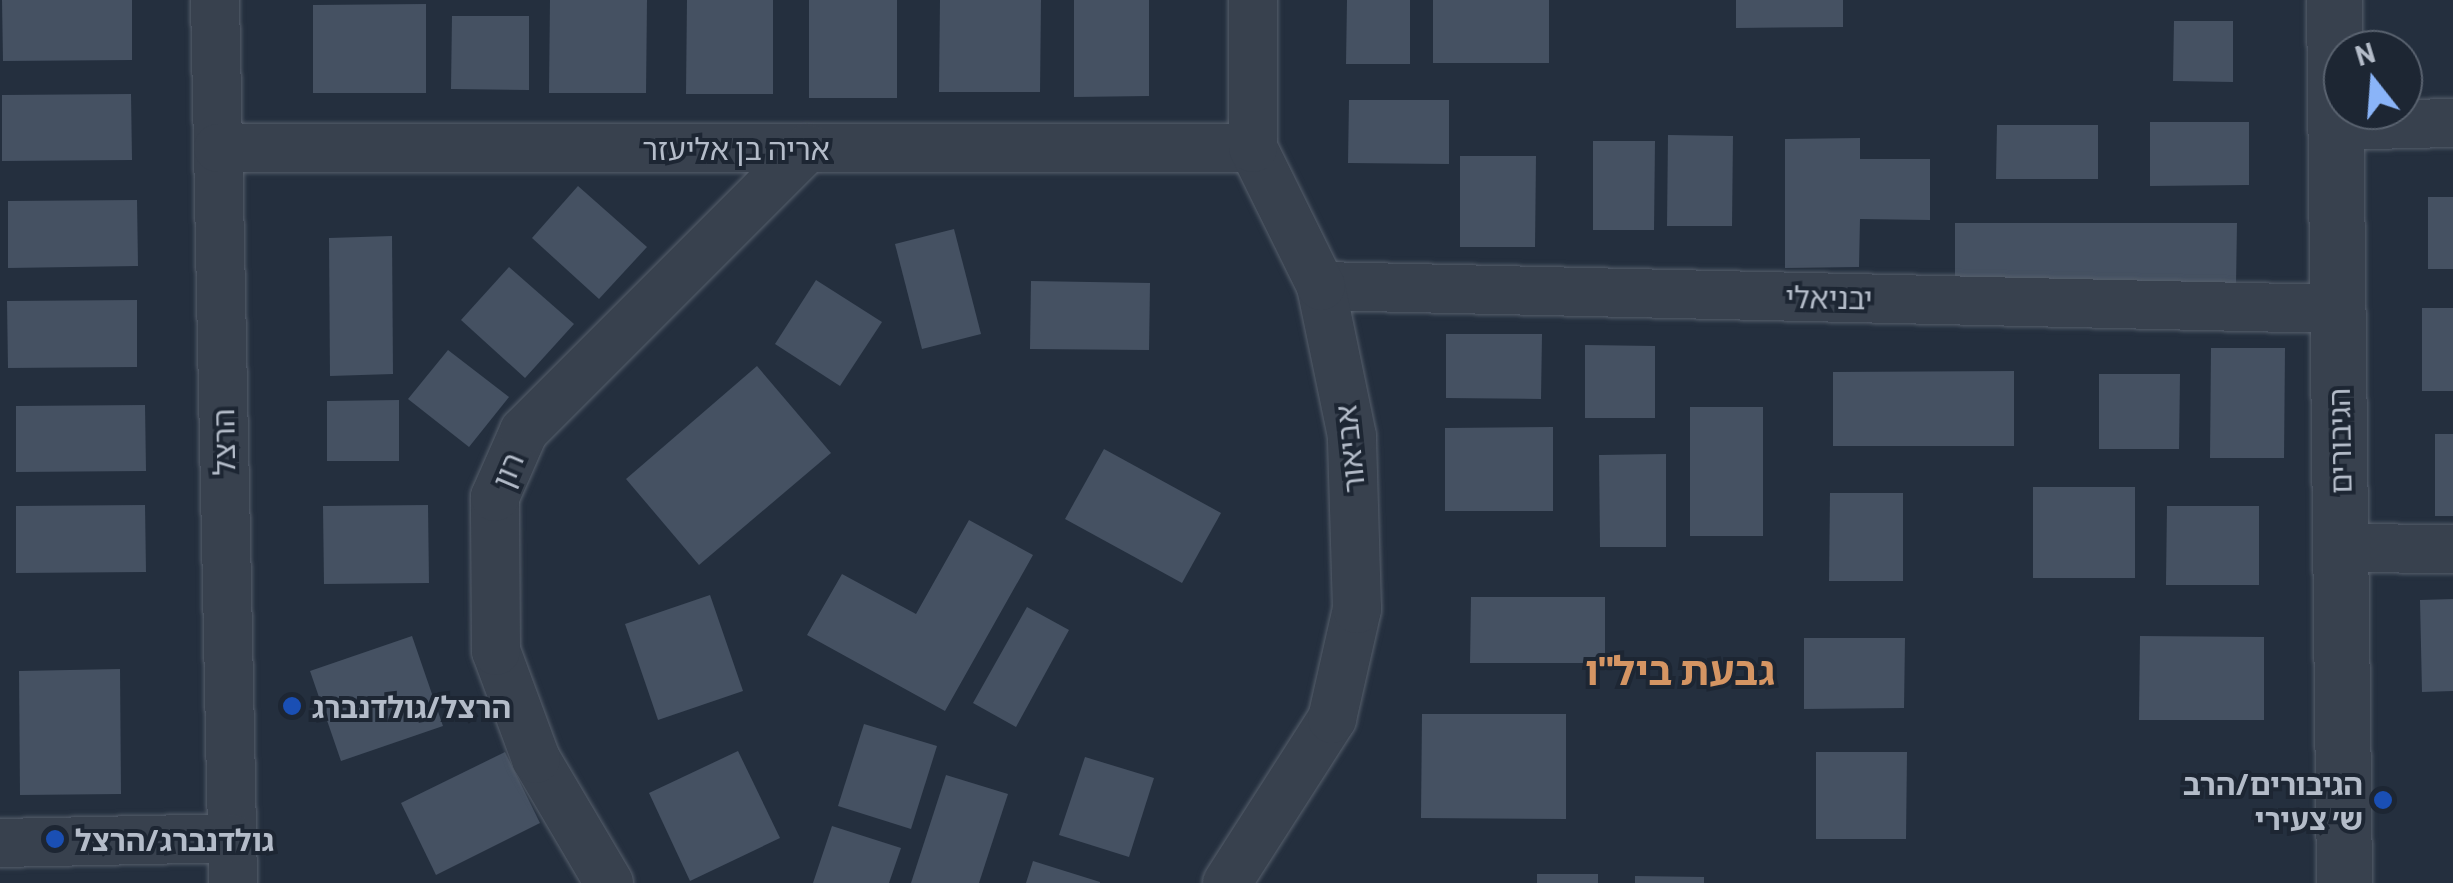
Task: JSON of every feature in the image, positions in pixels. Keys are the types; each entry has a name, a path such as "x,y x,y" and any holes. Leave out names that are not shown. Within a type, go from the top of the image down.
{"street":[{"name":"הרצל","path":"215,0 232,861"},
{"name":"אביאור","path":"1227,883 1332,719 1357,609 1352,436 1321,286 1254,148 1253,0"},
{"name":"הגיבורים","path":"2334,0 2334,30"},
{"path":"2423,124 2453,123"},
{"name":"הגיבורים","path":"2336,130 2344,883"},
{"name":"אריה בן אליעזר","path":"218,148 1254,148"},
{"name":"רון","path":"610,883 536,759 496,651 495,497 524,431 807,148"},
{"name":"יבניאלי","path":"1321,286 2338,308"},
{"path":"2340,548 2453,549"},
{"path":"0,842 232,861"}],"building":[{"path":"2,0 132,0 132,60 3,61"},
{"path":"550,0 647,0 646,93 549,93"},
{"path":"687,0 773,0 773,94 686,94"},
{"path":"809,0 897,0 897,98 809,98"},
{"path":"940,0 1041,0 1040,92 939,92"},
{"path":"1074,0 1149,0 1149,96 1074,97"},
{"path":"1347,0 1410,0 1410,64 1346,64"},
{"path":"1433,0 1549,0 1549,63 1433,63"},
{"path":"1736,0 1843,0 1843,27 1736,28"},
{"path":"426,4 426,93 313,93 313,5"},
{"path":"452,16 529,16 529,90 451,89"},
{"path":"2174,21 2233,21 2233,82 2173,81"},
{"path":"131,94 132,160 2,161 2,95"},
{"path":"1349,100 1449,100 1449,164 1348,163"},
{"path":"2150,122 2249,122 2249,185 2150,186"},
{"path":"1997,125 2098,125 2098,179 1996,179"},
{"path":"1668,135 1733,136 1732,226 1667,226"},
{"path":"1860,138 1860,159 1930,159 1930,220 1860,219 1859,267 1785,268 1785,139"},
{"path":"1593,141 1655,141 1654,230 1593,230"},
{"path":"1460,156 1536,156 1535,247 1460,247"},
{"path":"578,186 647,247 599,299 532,238"},
{"path":"2428,197 2453,197 2453,269 2428,269"},
{"path":"137,200 138,266 8,268 8,201"},
{"path":"1955,223 2237,223 2236,286 1955,286"},
{"path":"954,229 981,334 922,349 895,244"},
{"path":"392,236 393,374 330,376 329,238"},
{"path":"509,267 574,324 525,378 461,320"},
{"path":"816,280 882,322 840,386 775,344"},
{"path":"1031,281 1150,283 1149,350 1030,349"},
{"path":"137,300 137,367 8,368 7,301"},
{"path":"2422,308 2453,308 2453,391 2422,391"},
{"path":"1446,334 1542,334 1541,399 1446,398"},
{"path":"1585,345 1655,346 1655,418 1585,418"},
{"path":"2211,348 2285,348 2284,458 2210,458"},
{"path":"448,350 509,397 469,447 408,399"},
{"path":"757,366 831,453 699,565 626,479"},
{"path":"2014,371 2014,446 1833,446 1833,372"},
{"path":"2099,374 2180,374 2179,449 2099,449"},
{"path":"399,400 399,461 327,461 327,401"},
{"path":"145,405 146,471 16,472 16,406"},
{"path":"1690,407 1763,407 1763,536 1690,536"},
{"path":"1553,427 1553,511 1445,511 1445,428"},
{"path":"2435,434 2453,434 2453,516 2435,516"},
{"path":"1104,449 1221,513 1182,583 1065,519"},
{"path":"1666,454 1666,547 1600,547 1599,455"},
{"path":"2033,487 2135,487 2135,578 2033,578"},
{"path":"1830,493 1903,493 1903,581 1829,581"},
{"path":"145,505 146,572 16,573 16,506"},
{"path":"428,505 429,583 324,584 323,506"},
{"path":"2167,506 2259,506 2259,585 2166,585"},
{"path":"969,520 1033,555 945,711 807,635 842,574 916,614"},
{"path":"710,595 743,691 658,720 625,624"},
{"path":"1471,597 1605,597 1605,663 1470,663"},
{"path":"2453,599 2453,691 2422,692 2420,600"},
{"path":"1027,607 1069,630 1016,727 973,703"},
{"path":"412,636 443,726 341,761 310,671"},
{"path":"2140,636 2264,637 2264,720 2139,720"},
{"path":"1804,638 1905,638 1904,708 1804,709"},
{"path":"120,669 121,794 20,795 19,671"},
{"path":"1422,714 1566,714 1566,819 1421,818"},
{"path":"864,724 937,746 911,829 838,806"},
{"path":"738,751 780,838 690,881 649,793"},
{"path":"505,752 540,823 436,875 401,803"},
{"path":"1816,752 1907,752 1906,839 1816,839"},
{"path":"1085,757 1154,778 1129,857 1059,835"},
{"path":"946,775 1008,794 979,883 911,883"},
{"path":"832,826 901,848 889,883 813,883"},
{"path":"1033,861 1100,882 1100,883 1026,883"},
{"path":"1537,874 1598,874 1598,883 1537,883"},
{"path":"1635,876 1704,877 1704,883 1635,883"}],"place":[{"name":"הרצל/גולדנברג","path":"292,706"},
{"name":"הגיבורים/הרב ש׳ צעירי","path":"2383,800"},
{"name":"גולדנברג/הרצל","path":"55,839"}],"district":[{"name":"גבעת ביל\"ו","path":"1680,669"}]}
